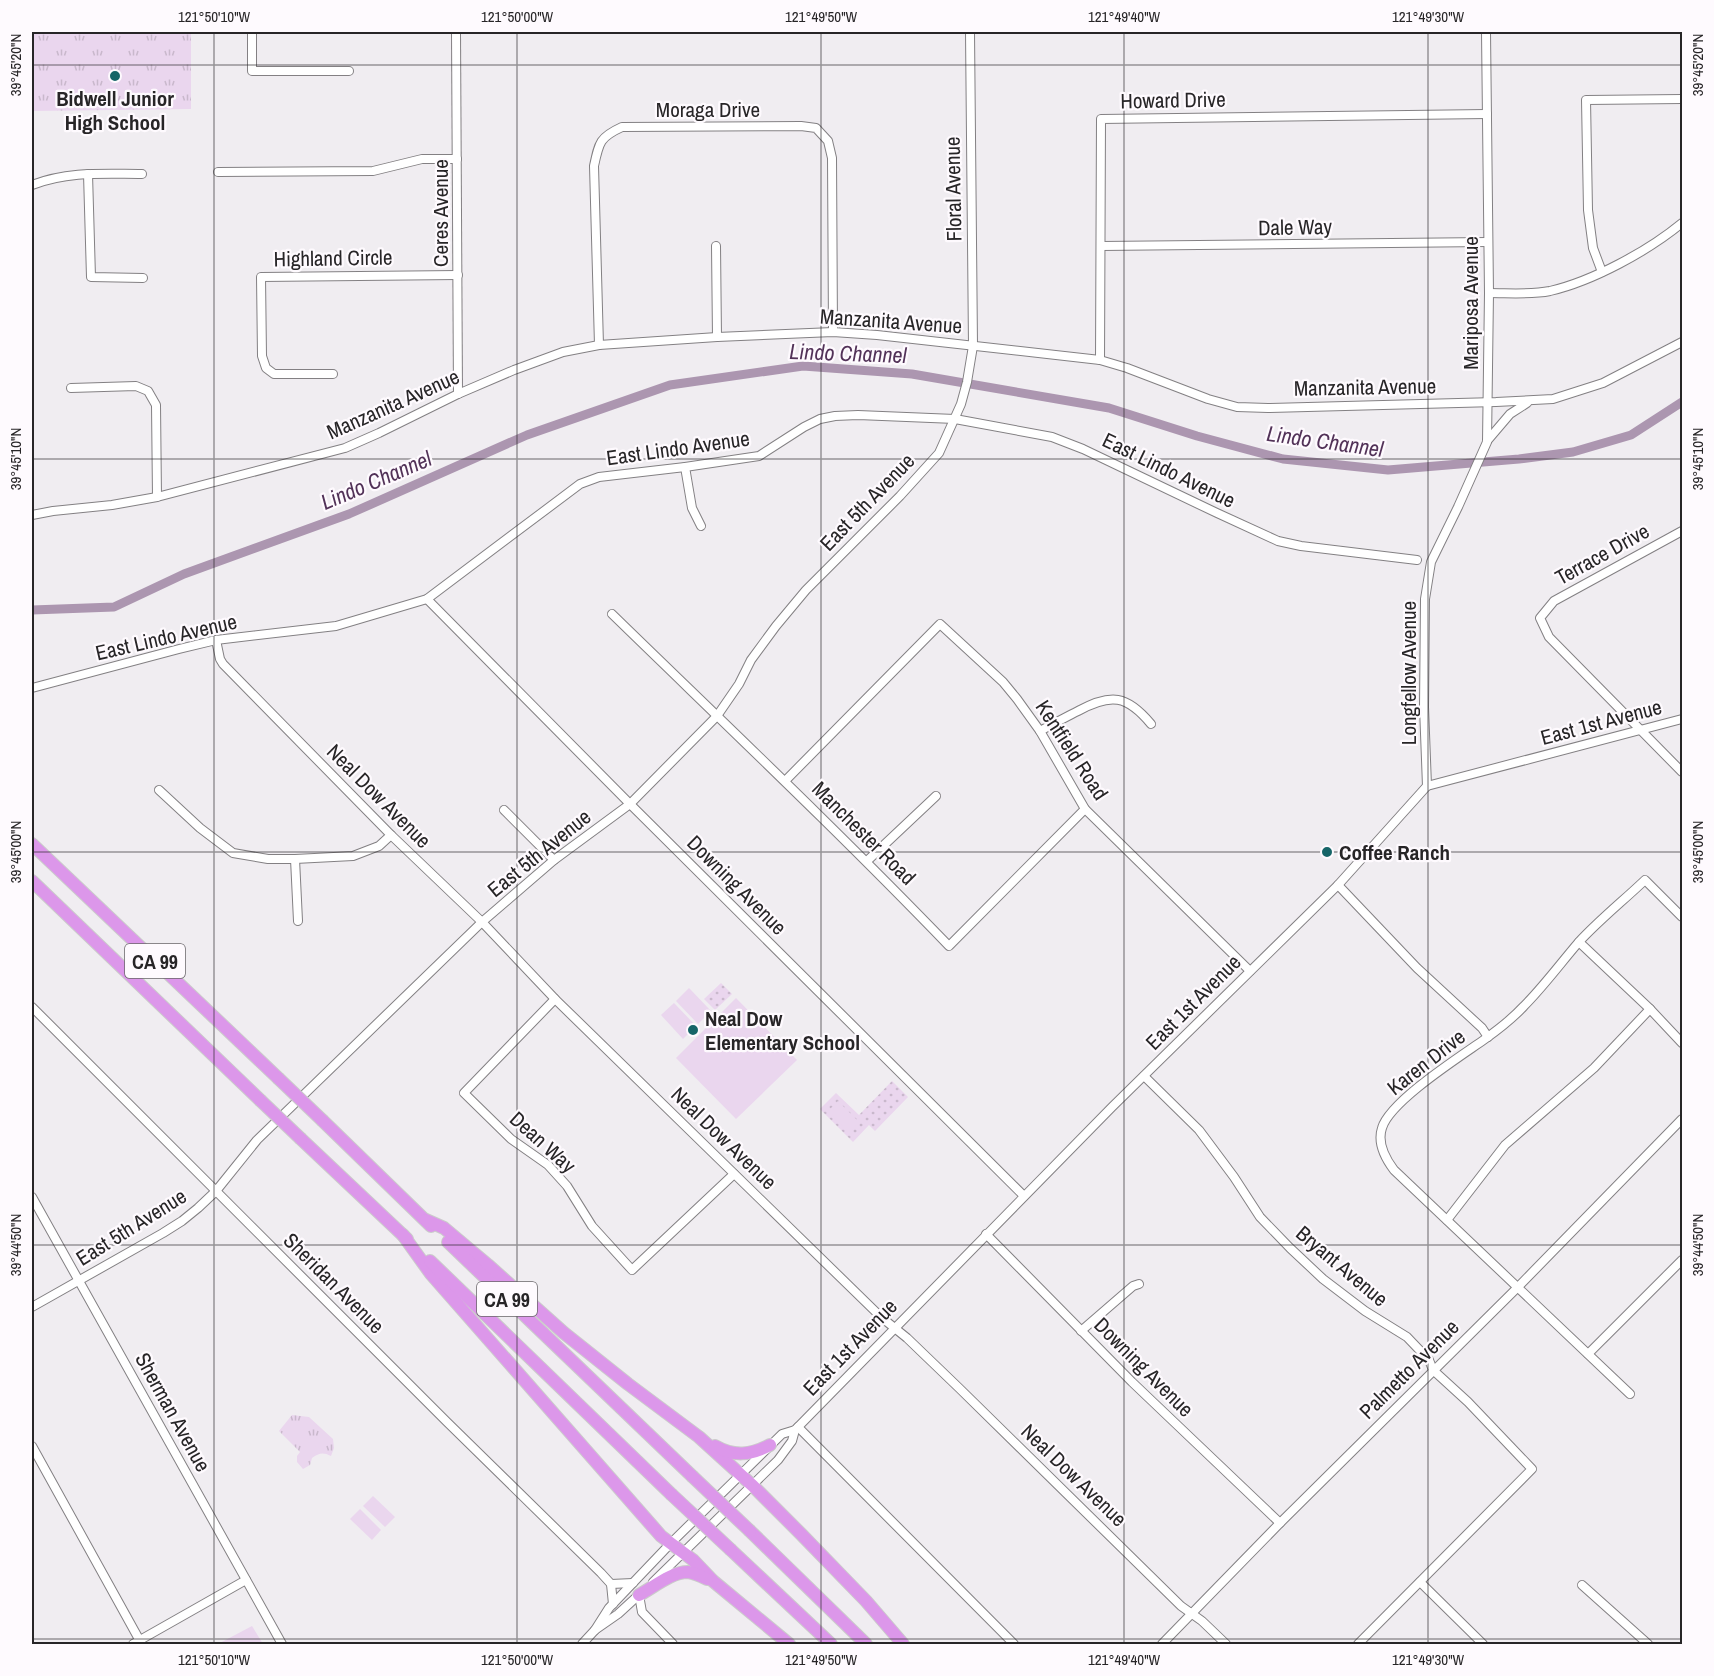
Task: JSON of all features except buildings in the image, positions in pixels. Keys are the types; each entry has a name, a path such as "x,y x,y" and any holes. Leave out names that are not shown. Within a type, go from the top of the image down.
{"highway":[{"name":"CA 99","path":"32,844 866,1644"},
{"name":"CA 99","path":"32,881 671,1494 831,1644"},
{"path":"426,1220 444,1228 564,1333 699,1437 753,1486 866,1601 903,1644"},
{"path":"403,1235 439,1283 661,1536 693,1560 713,1581 789,1644"},
{"path":"699,1437 733,1454 750,1454 770,1445"},
{"path":"639,1595 674,1575 683,1573 695,1573 713,1581"}],"street":[{"path":"252,32 252,71 349,70"},
{"name":"Ceres Avenue","path":"456,32 458,394"},
{"name":"Floral Avenue","path":"970,32 973,346"},
{"name":"Mariposa Avenue","path":"1431,562 1486,442 1489,293 1486,32"},
{"path":"1602,273 1593,248 1588,210 1586,100 1683,99"},
{"name":"Howard Drive","path":"1100,360 1101,119 1487,114"},
{"name":"Moraga Drive","path":"599,345 594,166 597,149 606,134 622,128 801,126 816,128 828,141 832,158 833,332"},
{"path":"218,172 373,171 422,159 457,159"},
{"path":"88,174 91,277 143,278"},
{"path":"32,185 67,175 142,174"},
{"path":"1489,293 1547,291 1574,284 1602,273 1665,237 1683,223"},
{"name":"Dale Way","path":"1101,246 1488,242"},
{"path":"716,246 717,337"},
{"name":"Highland Circle","path":"333,374 274,374 266,368 262,356 261,277 458,275"},
{"name":"Manzanita Avenue","path":"32,515 53,510 112,505 157,497 345,448 379,434 458,394 539,360 563,352 599,345 833,332 877,335 1100,360 1208,399 1238,407 1487,403 1553,399 1603,383 1683,342"},
{"name":"East 5th Avenue","path":"32,1307 182,1221 216,1191 257,1140 482,922 554,860 630,804 717,716 739,684 751,660 806,590 939,453 955,419 968,382 973,346"},
{"path":"70,388 136,386 148,392 156,405 157,497"},
{"path":"1486,442 1510,414 1530,401"},
{"name":"East Lindo Avenue","path":"32,688 216,640 336,626 427,599 580,484 599,477 759,456 804,427 820,419 835,416 955,419 1052,437 1086,450 1278,541 1312,548 1417,560"},
{"path":"685,467 692,508 701,526"},
{"name":"Terrace Drive","path":"1683,531 1554,601 1540,618 1549,637 1683,772"},
{"name":"Longfellow Avenue","path":"1427,786 1424,707 1425,599 1431,562"},
{"name":"Downing Avenue","path":"427,599 1024,1196"},
{"name":"Manchester Road","path":"612,614 786,780 949,945 1085,809"},
{"name":"Kentfield Road","path":"786,780 940,624 1003,682 1017,699 1041,731 1085,809 1250,971"},
{"name":"Neal Dow Avenue","path":"216,640 223,664 391,835 482,922 555,999 1181,1606 1202,1621 1227,1644"},
{"path":"1041,731 1085,707 1107,699 1127,702 1142,713 1151,724"},
{"name":"East 1st Avenue","path":"582,1644 613,1604 671,1543 770,1445 782,1434 796,1428 986,1234 1338,885 1427,786 1683,719"},
{"path":"159,790 200,828 233,853 268,859 353,856 379,846 391,835"},
{"path":"867,861 936,796"},
{"path":"504,810 554,860"},
{"path":"295,859 298,921"},
{"name":"Karen Drive","path":"1630,1394 1394,1170 1386,1160 1381,1143 1382,1128 1397,1106 1423,1083 1488,1037 1524,1007 1580,942 1645,880 1683,917"},
{"path":"1338,885 1418,968 1482,1028 1488,1037"},
{"path":"1580,942 1683,1043"},
{"name":"Dean Way","path":"555,999 464,1092 511,1139 548,1165 567,1186 592,1226 632,1270 734,1174"},
{"name":"Sheridan Avenue","path":"32,1007 611,1584"},
{"path":"1447,1220 1506,1145 1594,1068 1650,1009"},
{"name":"Bryant Avenue","path":"1144,1076 1199,1130 1260,1217 1290,1248 1323,1279 1365,1311 1407,1337 1429,1360 1433,1370 1468,1402 1532,1469 1420,1582"},
{"name":"Palmetto Avenue","path":"1162,1644 1191,1612 1518,1287 1683,1119"},
{"name":"Sherman Avenue","path":"32,1197 282,1644"},
{"name":"Downing Avenue","path":"986,1234 1132,1382 1280,1523"},
{"path":"1588,1354 1683,1260"},
{"path":"1081,1330 1133,1286 1139,1284"},
{"path":"796,1428 1014,1644"},
{"name":"East 1st Avenue","path":"595,1630 639,1595 753,1486 778,1460 792,1441 796,1428"},
{"path":"32,1446 136,1642 246,1580"},
{"path":"1358,1644 1420,1582 1483,1644"},
{"path":"613,1604 611,1584 633,1583"},
{"path":"1582,1585 1648,1644"},
{"path":"639,1595 642,1612 673,1644"},
{"path":"623,1609 642,1612"}],"green space":[{"name":"Bidwell Junior High School","path":"32,32 191,32 191,109 32,111"},
{"path":"721,983 732,994 715,1010 704,999"},
{"path":"689,988 711,1011 698,1024 676,1001"},
{"path":"736,998 797,1060 736,1119 676,1058"},
{"path":"674,1003 696,1026 683,1039 661,1015"},
{"path":"892,1081 908,1097 875,1131 869,1125 853,1142 820,1109 836,1093 859,1115"},
{"path":"838,1101 859,1122 849,1133 828,1111"},
{"path":"292,1415 309,1417 333,1439 334,1448 331,1456 317,1455 312,1458 310,1465 303,1469 297,1462 300,1452 279,1431"},
{"path":"373,1496 395,1517 385,1527 363,1506"},
{"path":"360,1509 381,1530 372,1540 350,1519"},
{"path":"252,1626 263,1644 218,1644"}],"waterway":[{"name":"Lindo Channel","path":"32,610 114,607 184,574 349,514 527,435 670,385 803,366 912,374 1109,408 1197,436 1283,459 1388,470 1573,452 1631,435 1682,402"}],"place":[{"name":"Bidwell Junior High School","path":"115,76"},
{"name":"Coffee Ranch","path":"1327,852"},
{"name":"Neal Dow Elementary School","path":"693,1030"}]}
